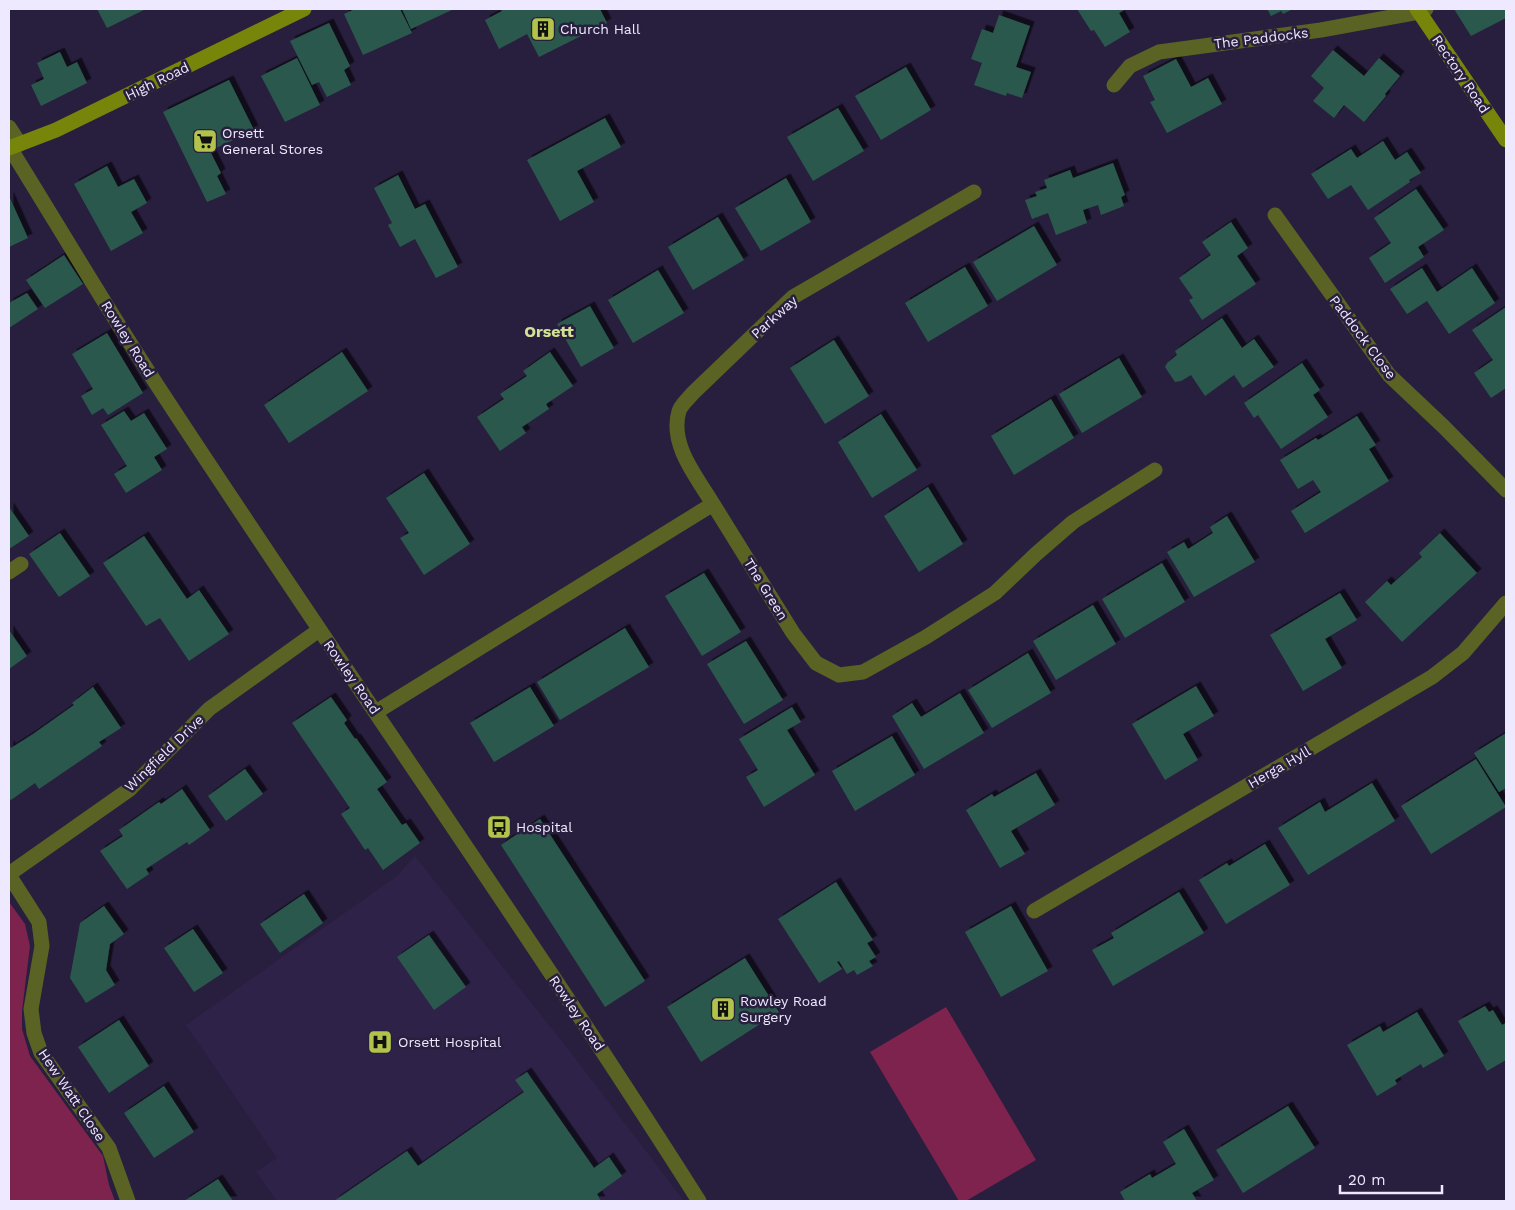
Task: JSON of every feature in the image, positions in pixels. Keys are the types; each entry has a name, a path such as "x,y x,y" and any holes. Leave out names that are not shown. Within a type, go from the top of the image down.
{"main road":[{"name":"High Road","path":"13,147 56,130 304,9"},
{"name":"Rectory Road","path":"1421,10 1506,140"}],"street":[{"name":"The Paddocks","path":"1114,85 1130,66 1159,52 1320,30 1421,10"},
{"name":"Rowley Road","path":"9,127 13,147 154,381 632,1095 699,1201"},
{"name":"Parkway","path":"713,504 684,455 677,431 679,410 693,393 793,297 974,192"},
{"name":"Paddock Close","path":"1274,215 1389,376 1444,427 1506,490"},
{"name":"The Green","path":"713,504 793,633 816,663 839,675 863,672 926,637 995,594 1036,554 1073,522 1155,470"},
{"path":"376,712 713,504"},
{"name":"Herga Hyll","path":"1034,911 1432,678 1463,653 1506,603"},
{"name":"Wingfield Drive","path":"9,874 130,789 209,709 319,630"},
{"name":"Hew Watt Close","path":"9,874 39,922 42,946 31,1009 34,1033 41,1053 109,1148 128,1201"}],"shaded area":[{"name":"Orsett Hospital","path":"415,856 575,1058 684,1201 277,1201 256,1172 277,1158 186,1025 397,876"},
{"path":"9,902 25,924 30,946 22,1011 22,1029 30,1056 103,1156 109,1185 115,1201 9,1201"},
{"path":"946,1007 1036,1160 966,1201 959,1201 870,1052"}],"building":[{"path":"97,9 146,9 107,28"},
{"path":"355,9 400,9 412,33 363,55 344,14"},
{"path":"402,9 454,9 411,29"},
{"name":"Church Hall","path":"500,9 600,9 607,23 539,57 527,34 499,49 485,20 502,11"},
{"path":"1077,9 1126,9 1119,13 1130,32 1105,47 1094,30 1091,31"},
{"path":"1267,9 1293,9 1283,14 1281,11 1271,16"},
{"path":"1454,9 1506,9 1506,18 1471,36"},
{"path":"999,15 1030,26 1016,67 1031,72 1022,98 1007,93 1006,96 974,85 982,63 971,59 982,29 993,33"},
{"path":"329,23 350,66 344,70 351,85 327,97 319,82 312,85 290,41"},
{"path":"1333,50 1364,76 1379,58 1400,76 1364,122 1344,105 1334,118 1313,101 1324,88 1311,76"},
{"path":"60,52 67,67 77,62 87,83 41,106 31,85 44,79 37,63"},
{"path":"297,58 320,105 285,122 261,76"},
{"path":"1176,59 1191,87 1208,78 1222,104 1167,133 1150,102 1155,100 1143,76"},
{"path":"906,67 931,110 881,140 855,96"},
{"name":"Orsett General Stores","path":"229,80 254,130 210,151 221,173 217,176 226,194 207,202 163,112"},
{"path":"838,108 864,151 813,181 787,137"},
{"path":"605,118 621,147 577,171 594,202 560,221 527,160"},
{"path":"1383,141 1395,160 1407,152 1421,173 1368,210 1351,185 1328,199 1311,174 1351,149 1357,158"},
{"path":"1113,163 1125,195 1121,197 1124,206 1101,215 1098,205 1083,210 1087,223 1056,235 1048,213 1032,219 1025,200 1037,196 1035,192 1047,188 1044,180 1070,170 1073,178"},
{"path":"107,166 118,187 134,179 147,203 131,212 143,233 111,251 74,184"},
{"path":"398,175 415,209 425,204 458,267 436,278 415,239 400,247 388,225 392,223 374,188"},
{"path":"786,178 811,222 761,251 735,208"},
{"path":"1416,189 1444,230 1418,247 1424,257 1385,283 1369,258 1391,243 1374,218"},
{"path":"9,196 28,238 9,247"},
{"path":"718,217 744,260 693,290 668,247"},
{"path":"1231,222 1248,248 1237,256 1256,284 1202,320 1189,300 1193,298 1179,278 1211,255 1202,242"},
{"path":"1034,226 1057,265 997,301 973,262"},
{"path":"64,255 83,284 45,308 26,280"},
{"path":"965,267 988,306 928,342 905,303"},
{"path":"1422,268 1437,292 1472,268 1495,303 1449,334 1427,301 1407,314 1390,289"},
{"path":"658,270 684,313 633,343 608,300"},
{"path":"27,293 38,309 9,328 9,303"},
{"path":"590,306 614,348 581,367 557,324"},
{"path":"1506,307 1506,388 1491,398 1474,373 1493,360 1472,330"},
{"path":"1222,318 1242,348 1254,339 1274,367 1243,388 1234,375 1205,396 1191,375 1175,382 1165,367 1177,355 1175,351"},
{"path":"107,333 143,393 108,415 103,408 92,415 81,396 93,389 72,354"},
{"path":"834,340 869,396 825,424 790,368"},
{"path":"342,352 368,391 289,443 264,405"},
{"path":"550,352 573,386 546,404 549,409 522,427 526,433 500,451 477,417 504,399 500,394 527,376 523,371"},
{"path":"1119,358 1142,397 1082,433 1059,394"},
{"path":"1302,363 1320,390 1313,395 1328,417 1281,449 1258,415 1254,418 1244,403"},
{"path":"1051,399 1074,438 1014,475 991,436"},
{"path":"124,411 131,421 144,413 167,449 154,457 162,470 126,493 114,474 127,466 101,425"},
{"path":"881,414 917,470 872,498 838,442"},
{"path":"1357,416 1376,445 1369,449 1389,481 1305,533 1291,511 1321,492 1313,480 1298,489 1280,460"},
{"path":"424,473 470,544 424,575 400,538 409,533 386,498"},
{"path":"928,487 963,544 919,572 884,516"},
{"path":"9,507 29,536 9,549"},
{"path":"1227,516 1255,562 1194,597 1167,552 1184,542 1188,549 1213,533 1210,527"},
{"path":"60,533 90,576 59,597 29,554"},
{"path":"1440,533 1477,573 1402,642 1365,602 1387,581 1391,585 1422,557 1419,553"},
{"path":"144,536 187,599 199,590 229,634 189,661 160,618 146,626 103,563"},
{"path":"1162,563 1185,602 1125,638 1102,599"},
{"path":"704,573 741,632 702,656 665,596"},
{"path":"1340,593 1357,620 1325,639 1342,668 1303,691 1270,635"},
{"path":"1093,605 1116,644 1056,680 1033,641"},
{"path":"625,628 649,667 560,720 537,682"},
{"path":"9,630 27,656 9,669"},
{"path":"746,641 783,700 744,724 707,664"},
{"path":"1028,653 1051,693 992,728 968,690"},
{"path":"1196,686 1214,716 1183,734 1198,760 1165,780 1132,724"},
{"path":"93,687 121,728 99,742 102,746 39,789 35,783 11,800 9,798 9,744 11,748 33,734 74,705 72,703"},
{"path":"530,687 554,726 494,762 470,723"},
{"path":"960,693 984,733 924,769 892,716 912,703 921,717"},
{"path":"331,697 347,720 344,723 387,782 377,789 402,825 406,823 420,843 383,870 368,848 365,850 341,814 350,808 292,723"},
{"path":"792,707 801,722 787,730 815,775 764,807 746,777 758,770 739,739"},
{"path":"1506,733 1506,788 1499,792 1474,753"},
{"path":"892,736 915,775 855,811 832,771"},
{"path":"1476,759 1506,807 1431,854 1401,806"},
{"path":"245,769 263,794 226,821 208,796"},
{"path":"1036,773 1055,805 1011,831 1025,854 1000,868 966,810 992,794 994,797"},
{"path":"1372,783 1395,821 1308,875 1278,828 1320,802 1325,812"},
{"path":"182,789 210,830 189,845 187,842 146,869 149,874 127,889 100,851 123,836 119,830 159,802 161,804"},
{"path":"540,819 645,981 605,1007 501,845"},
{"path":"1265,844 1290,885 1226,924 1199,880 1227,863 1229,866"},
{"path":"836,882 873,940 867,943 876,957 869,961 873,966 857,975 854,970 847,974 839,961 837,962 842,969 819,983 778,919"},
{"path":"1179,892 1204,933 1113,986 1092,950 1114,938 1111,933"},
{"path":"304,894 323,923 280,953 260,924"},
{"path":"104,906 124,934 110,944 106,970 115,985 86,1003 70,978 80,923"},
{"path":"1011,906 1048,971 1001,997 965,932"},
{"path":"193,929 223,973 194,992 164,948"},
{"path":"429,935 466,987 434,1010 397,957"},
{"name":"Rowley Road Surgery","path":"745,958 779,1012 701,1062 667,1007"},
{"path":"1485,1006 1489,1012 1493,1010 1502,1025 1506,1023 1506,1060 1487,1071 1458,1021"},
{"path":"1417,1012 1444,1056 1423,1068 1421,1064 1395,1080 1397,1084 1377,1096 1347,1045 1380,1026 1383,1032"},
{"path":"119,1020 149,1066 109,1093 78,1047"},
{"path":"527,1072 594,1168 609,1157 622,1176 597,1194 601,1201 334,1201 407,1151 418,1166 524,1092 515,1080"},
{"path":"164,1086 194,1132 154,1158 124,1113"},
{"path":"1288,1106 1315,1148 1243,1193 1216,1150"},
{"path":"1184,1129 1214,1180 1192,1193 1197,1201 1125,1201 1120,1192 1150,1174 1152,1178 1176,1164 1163,1142"},
{"path":"218,1179 233,1201 184,1201"}],"place":[{"name":"Church Hall","path":"543,29"},
{"name":"Orsett General Stores","path":"205,141"},
{"name":"Hospital","path":"499,827"},
{"name":"Rowley Road Surgery","path":"723,1009"},
{"name":"Orsett Hospital","path":"380,1042"}],"district":[{"name":"Orsett","path":"549,331"}]}
